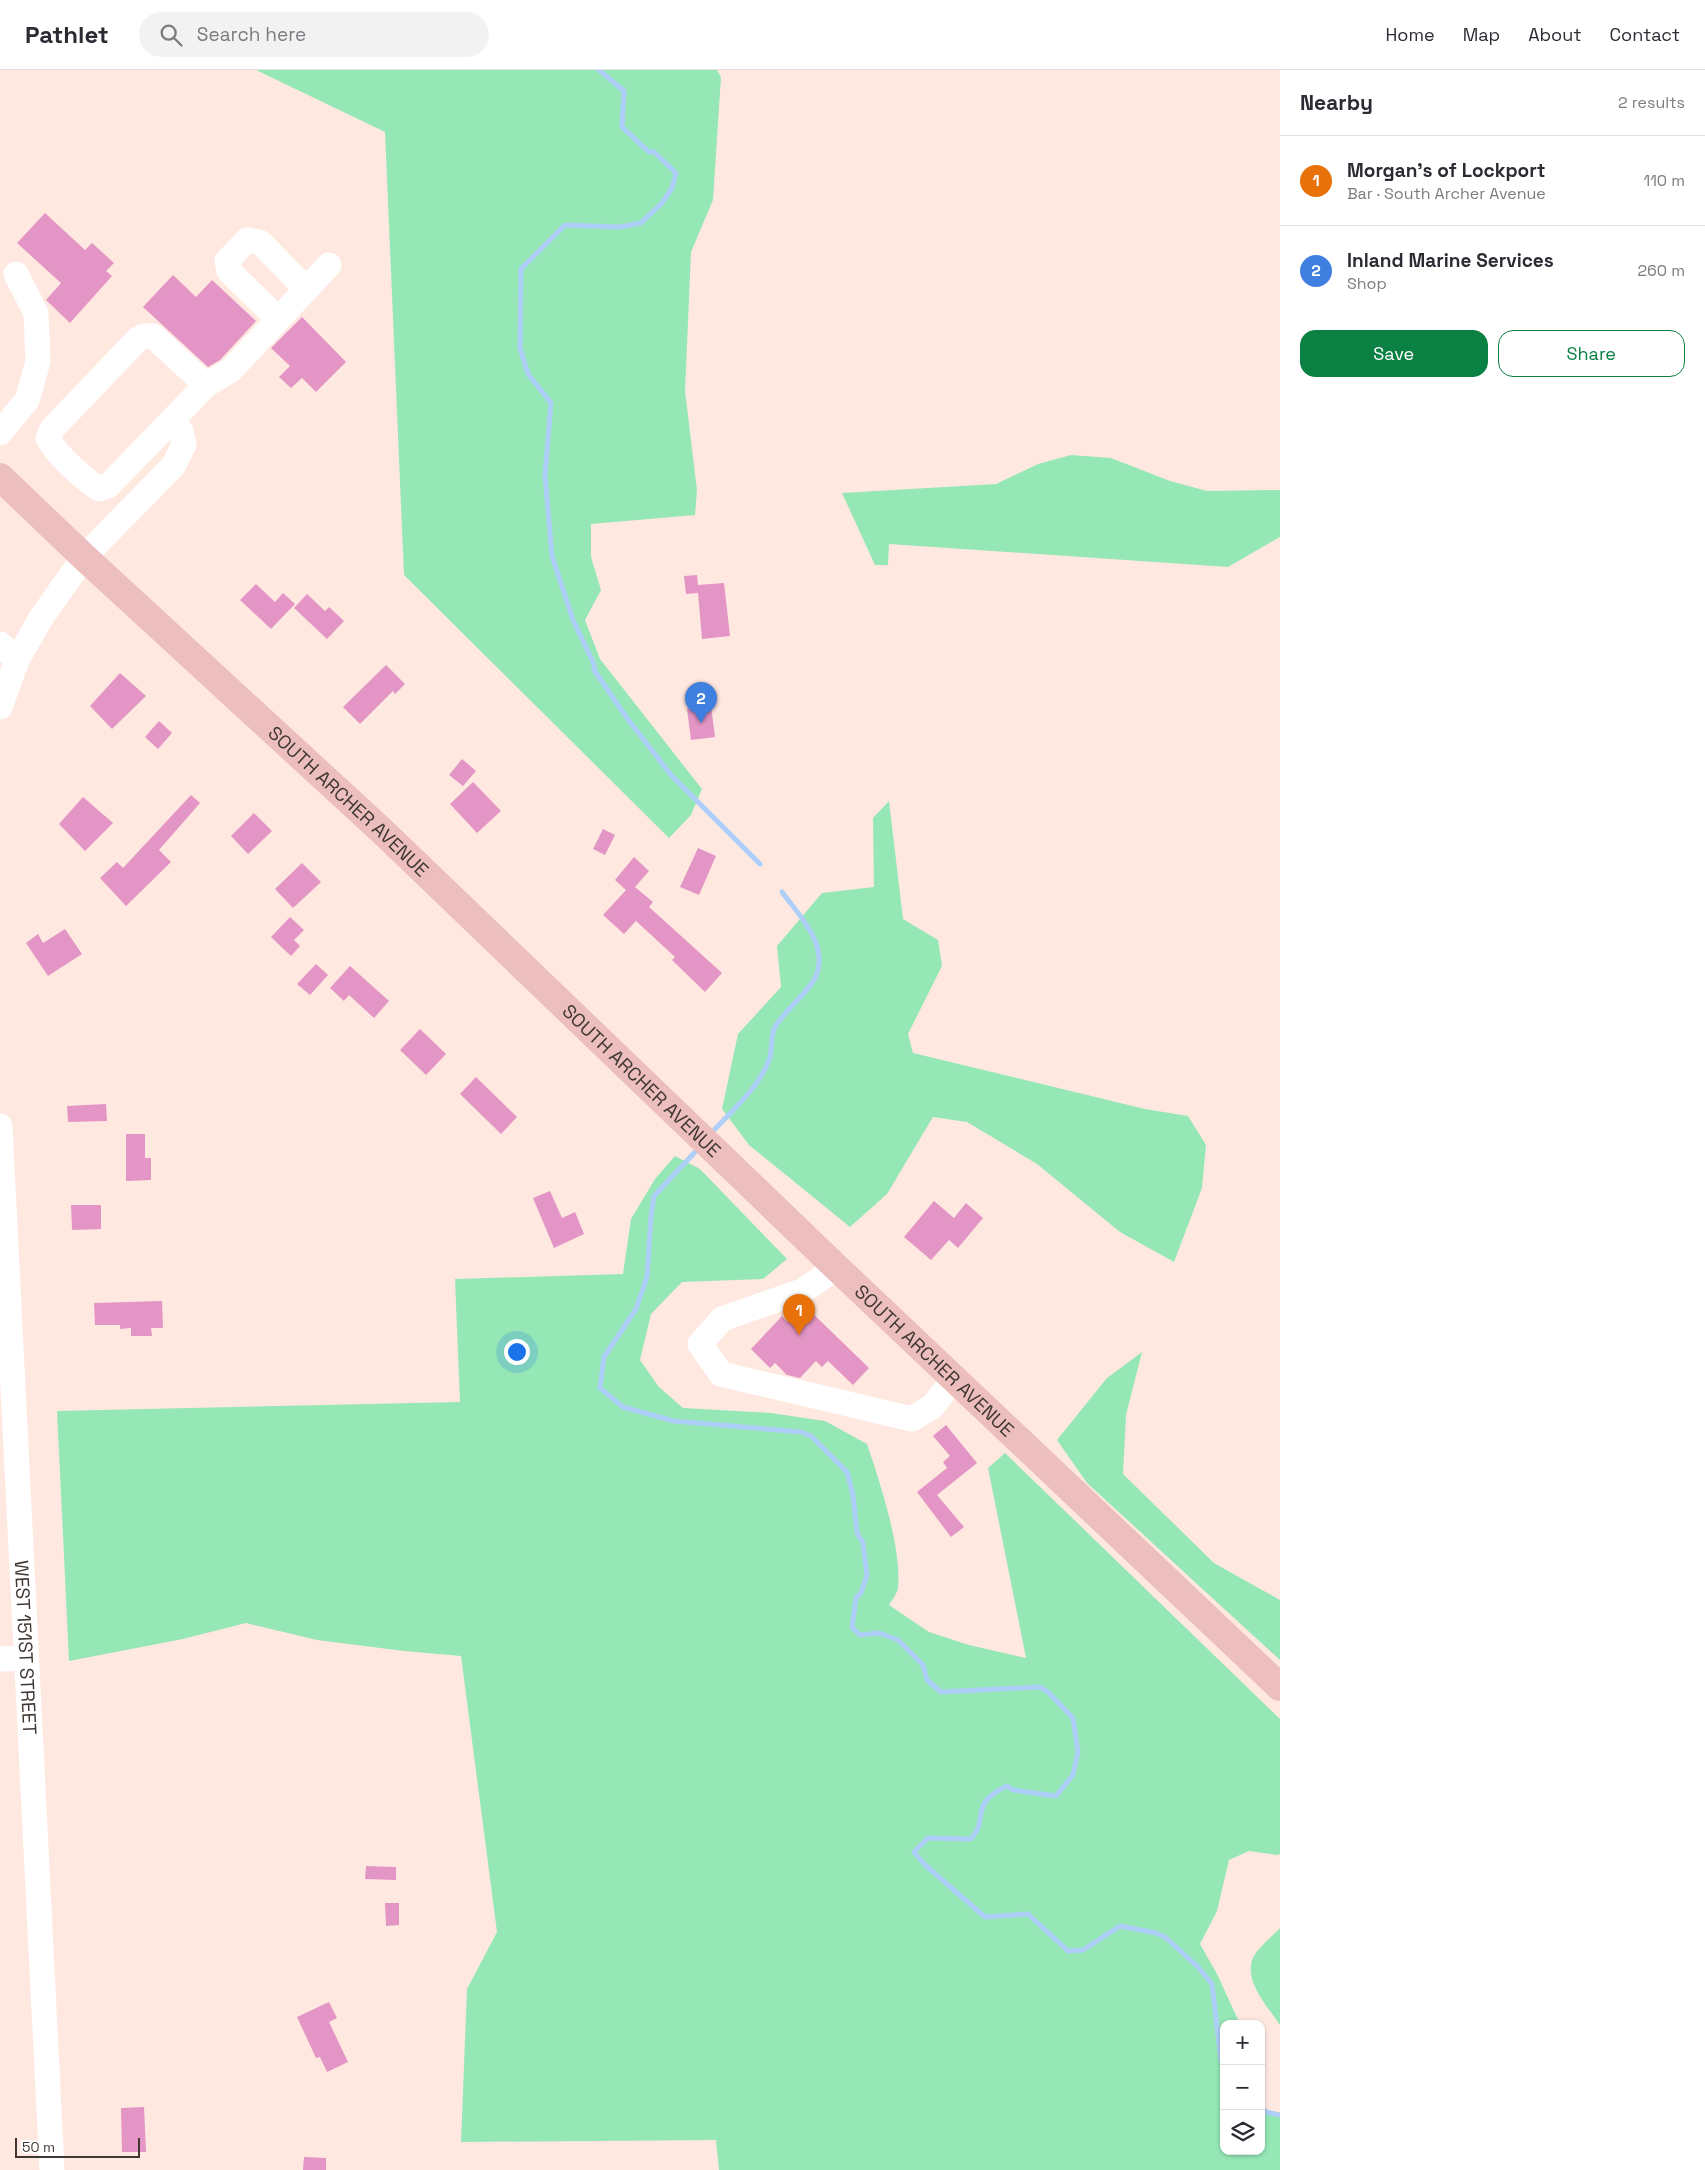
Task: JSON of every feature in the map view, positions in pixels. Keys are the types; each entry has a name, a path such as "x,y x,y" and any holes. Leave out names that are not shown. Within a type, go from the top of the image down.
{"main road":[{"name":"SOUTH ARCHER AVENUE","path":"0,477 84,557 383,832 837,1268 1280,1687"}],"street":[{"path":"278,320 229,271 227,261 247,240 260,242 306,289"},
{"path":"206,385 153,336 144,336 138,339 52,430 48,438 51,445 67,461 99,489 108,486 206,385 231,370 329,265"},
{"path":"0,433 27,400 38,362 36,313 16,274"},
{"path":"0,707 8,652 41,618 84,557 174,465 184,444 181,431 172,422"},
{"name":"WEST 151ST STREET","path":"0,1126 7,1418 26,1658 52,2170"},
{"path":"837,1268 802,1291 722,1319 700,1344 720,1374 912,1420 933,1406 954,1378"},
{"path":"0,1659 26,1658"}],"green space":[{"path":"256,70 717,70 721,77 713,200 691,252 685,391 697,490 695,515 591,524 591,557 601,590 585,620 600,659 702,789 691,815 669,838 404,575 385,132"},
{"path":"1071,455 1111,458 1170,481 1207,491 1280,490 1280,537 1228,567 889,544 888,565 875,565 842,493 996,484 1038,464"},
{"path":"889,801 903,919 938,940 942,966 908,1034 913,1053 1145,1109 1188,1116 1206,1145 1202,1188 1174,1262 1120,1232 1037,1164 967,1122 933,1117 887,1194 850,1227 749,1145 722,1109 738,1034 781,987 777,946 822,893 874,887 873,818"},
{"path":"675,1156 700,1169 787,1259 763,1279 682,1282 651,1314 640,1360 659,1387 683,1408 771,1413 825,1421 867,1444 889,1516 897,1554 898,1588 896,1595 889,1605 929,1632 969,1645 1026,1658 988,1468 1005,1453 1280,1719 1280,1854 1249,1851 1229,1860 1217,1911 1200,1944 1217,1974 1238,2020 1220,2020 1220,2155 1265,2155 1265,2111 1280,2115 1280,2170 719,2170 716,2140 461,2142 467,1989 497,1932 461,1656 317,1640 246,1623 183,1639 69,1661 57,1411 460,1402 455,1279 623,1274 631,1219 655,1179"},
{"path":"1142,1352 1126,1415 1123,1474 1214,1563 1280,1600 1280,1660 1087,1483 1057,1440 1107,1378"},
{"path":"1280,1928 1280,2025 1254,1985 1251,1967 1253,1958 1258,1950"}],"building":[{"path":"45,213 85,250 92,243 114,263 106,271 112,276 70,323 46,300 61,283 17,243"},
{"path":"173,275 196,297 212,280 256,321 220,360 208,367 143,307"},
{"path":"302,317 346,362 316,392 302,378 291,388 279,377 290,366 271,348"},
{"path":"697,575 698,585 724,583 730,636 702,639 698,593 686,594 684,576"},
{"path":"256,584 275,602 283,593 295,604 271,629 240,600"},
{"path":"307,594 325,611 329,607 344,621 327,639 294,608"},
{"path":"386,665 405,684 395,694 393,691 360,724 343,707"},
{"path":"120,673 146,696 112,729 90,706"},
{"path":"711,706 715,737 691,740 687,709"},
{"path":"159,721 172,733 158,749 145,737"},
{"path":"462,759 476,771 463,786 449,775"},
{"path":"473,782 501,811 477,833 450,804"},
{"path":"191,795 200,803 159,850 171,862 126,906 100,878 117,862 123,868"},
{"path":"83,797 113,823 85,851 59,824"},
{"path":"254,813 272,831 248,854 231,836"},
{"path":"603,829 615,835 605,855 593,849"},
{"path":"698,848 716,856 699,895 680,887"},
{"path":"634,857 649,871 635,887 653,902 649,907 722,973 705,992 672,960 675,957 636,921 624,934 603,915 626,890 615,880"},
{"path":"302,863 321,882 293,908 275,889"},
{"path":"290,917 304,930 294,940 300,946 291,956 271,937"},
{"path":"65,929 82,954 48,976 26,943 38,934 43,943"},
{"path":"316,964 328,975 310,995 297,984"},
{"path":"350,966 389,1001 374,1018 349,995 344,1001 330,988"},
{"path":"420,1029 446,1054 426,1075 400,1050"},
{"path":"476,1077 517,1117 501,1134 460,1094"},
{"path":"106,1104 107,1121 68,1122 67,1106"},
{"path":"126,1134 145,1134 145,1158 151,1158 151,1180 126,1181"},
{"path":"550,1191 562,1218 575,1212 584,1234 554,1248 533,1198"},
{"path":"934,1201 954,1218 966,1203 983,1218 958,1248 949,1240 931,1260 904,1237"},
{"path":"71,1205 101,1205 101,1229 72,1230"},
{"path":"162,1301 163,1328 151,1328 152,1336 131,1336 131,1328 120,1329 120,1325 95,1325 94,1303"},
{"path":"804,1305 869,1368 853,1385 828,1361 822,1367 816,1361 800,1378 787,1375 775,1363 770,1368 751,1349 782,1316 787,1322"},
{"path":"946,1425 977,1463 937,1495 964,1527 951,1537 917,1492 947,1468 943,1462 950,1456 933,1436"},
{"path":"366,1866 396,1867 396,1880 365,1879"},
{"path":"385,1903 399,1903 399,1925 386,1926"},
{"path":"329,2002 337,2018 329,2022 348,2062 327,2072 320,2057 316,2058 297,2017"},
{"path":"144,2107 146,2152 122,2152 121,2108"},
{"path":"304,2157 326,2158 326,2170 303,2170"}],"waterway":[{"path":"599,70 624,91 622,127 649,152 654,152 676,173 672,188 662,203 641,223 620,227 565,225 521,269 520,348 528,374 551,403 545,475 552,556 573,620 594,664 594,670 627,718 671,775 760,864"},
{"path":"715,1129 753,1088 765,1070 770,1056 775,1027 816,976 819,953 815,942 804,921 782,892"},
{"path":"695,1152 654,1196 647,1277 636,1309 604,1357 600,1388 623,1407 674,1421 801,1432 811,1436 847,1472 853,1495 857,1533 863,1543 867,1575 861,1593 856,1598 852,1627 860,1635 879,1633 898,1640 923,1665 927,1680 941,1692 1040,1687 1049,1693 1073,1718 1078,1752 1073,1775 1056,1796 1013,1790 1007,1786 1000,1789 987,1800 981,1811 979,1825 971,1839 928,1838 914,1852 924,1864 985,1917 1028,1914 1068,1951 1083,1950 1120,1926 1156,1933 1165,1937 1198,1967 1212,1984 1220,2052"},
{"path":"1264,2110 1280,2115"}],"place":[{"name":"Inland Marine Services","path":"701,723"},
{"name":"Morgan's of Lockport","path":"799,1335"}]}
